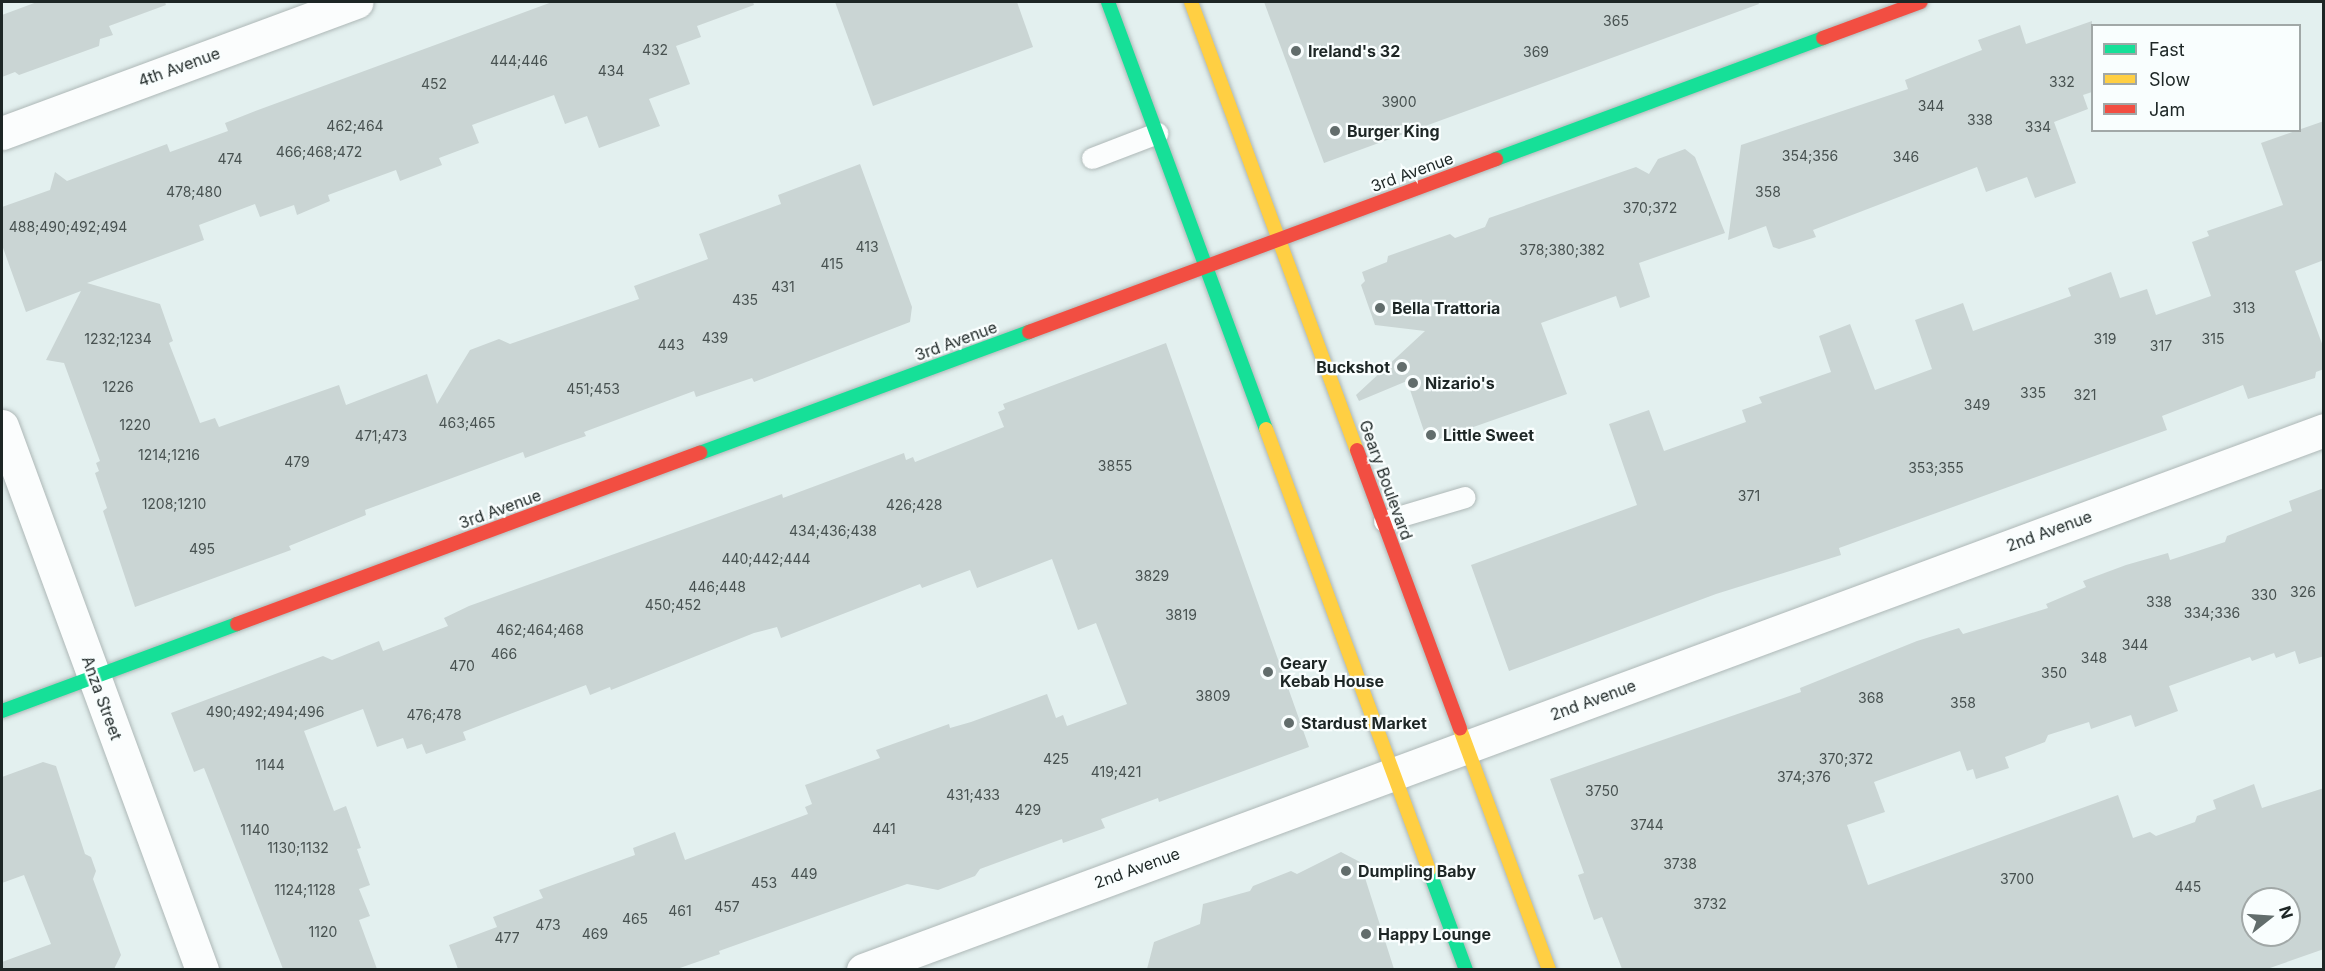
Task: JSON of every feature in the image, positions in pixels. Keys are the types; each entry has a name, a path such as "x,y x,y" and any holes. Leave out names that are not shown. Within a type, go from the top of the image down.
{"main road":[{"path":"1108,2 1466,969"},
{"name":"Geary Boulevard","path":"1191,2 1549,969"},
{"name":"3rd Avenue","path":"2,711 1921,2"}],"street":[{"name":"4th Avenue","path":"2,133 357,2"},
{"name":"Anza Street","path":"2,426 202,969"},
{"name":"2nd Avenue","path":"863,969 2324,430"}],"lane":[{"path":"1092,158 1157,133"},
{"path":"1384,521 1465,497"}],"building":[{"path":"37,2 165,2 166,5 109,26 113,35 100,39 99,46 19,75 15,72 2,77 2,15"},
{"path":"552,2 753,2 754,5 697,26 701,37 676,46 690,84 649,99 660,126 599,148 587,116 565,124 554,95 472,125 479,143 439,158 442,165 400,181 396,170 328,195 330,201 297,215 294,205 260,217 255,204 199,225 204,240 87,283 160,304 173,341 169,343 200,423 215,418 219,427 339,385 346,405 427,374 437,404 470,350 499,339 510,344 639,299 634,286 708,259 699,234 781,204 778,195 860,164 912,307 910,322 754,382 752,378 696,397 694,391 584,432 586,436 525,458 523,452 365,510 366,515 289,546 291,550 135,607 103,511 107,508 95,473 99,471 96,463 100,461 64,363 46,360 81,291 26,312 2,245 2,207 50,190 55,172 67,181 167,144 170,152 228,131 225,123 258,110"},
{"path":"835,2 1017,2 1033,47 873,106"},
{"path":"1264,2 1758,2 1759,4 1324,163"},
{"path":"2092,21 2091,92 2083,95 2088,109 2054,122 2076,183 2035,198 2027,177 1986,192 1977,167 1813,230 1816,237 1779,249 1773,247 1766,226 1728,240 1741,145 1908,89 1905,80 1982,50 1978,40 2020,25 2026,44"},
{"path":"2324,121 2324,260 2295,271 2324,349 2324,369 2316,372 2315,378 2248,399 2243,385 2162,416 2167,430 1839,548 1841,555 1716,594 1509,671 1471,565 1637,505 1609,424 1649,410 1664,451 1746,422 1742,410 1762,403 1759,397 1831,372 1819,336 1850,324 1875,390 1932,369 1915,320 1963,303 1973,331 2071,296 2068,288 2111,272 2120,298 2147,289 2156,315 2211,296 2192,242 2209,236 2207,231 2283,205 2261,143 2292,132 2301,132 2301,129"},
{"path":"1685,149 1695,157 1725,233 1639,263 1650,297 1620,308 1616,296 1541,323 1567,394 1428,443 1407,381 1359,401 1356,395 1425,331 1375,325 1361,285 1365,281 1362,272 1387,262 1388,256 1450,234 1455,238 1485,227 1489,218 1636,167 1649,174 1658,159"},
{"path":"1166,343 1309,747 1159,802 1158,798 1101,819 1105,828 1063,843 1062,839 980,869 975,876 938,890 907,884 719,951 720,954 677,969 458,969 449,945 497,927 493,917 543,898 539,890 635,855 633,848 675,832 685,860 808,814 805,807 812,804 805,785 880,758 876,750 949,724 950,728 971,722 1047,694 1056,718 1063,715 1067,726 1127,704 1096,623 1078,630 1052,559 977,588 970,570 922,588 920,584 781,638 777,627 754,633 611,690 610,687 590,695 586,685 463,732 466,740 426,754 422,744 407,749 403,738 377,747 363,709 304,731 334,811 346,806 361,848 357,849 370,885 359,889 370,916 359,920 377,969 283,969 204,768 194,772 171,713 323,656 332,660 379,641 383,651 448,626 444,618 469,606 782,494 783,498 904,453 906,460 913,457 915,462 1004,427 998,412 1005,409 1003,404"},
{"path":"2324,488 2324,656 2299,664 2295,651 2276,658 2274,653 2252,661 2250,657 2169,686 2178,711 2135,727 2131,715 2091,729 2089,722 2048,735 2045,742 2005,757 2009,768 1976,779 1973,769 1967,771 1960,751 1874,782 1885,812 1847,825 1868,885 2118,795 2133,838 2150,832 2156,836 2195,822 2197,816 2216,809 2213,800 2254,784 2262,808 2324,788 2324,949 2267,969 1622,969 1602,917 1594,920 1578,875 1584,873 1550,779 1801,692 1800,688 1917,641 1959,628 1963,634 2048,608 2046,604 2086,587 2083,581 2168,553 2170,560 2225,542 2227,536 2292,511 2289,501"},
{"path":"43,762 56,766 85,854 91,857 96,871 93,879 121,955 114,969 2,969 2,962 51,944 24,875 2,883 2,777"},
{"path":"1341,852 1360,862 1394,969 1147,969 1154,942 1200,924 1203,904 1250,891 1253,886 1291,871 1297,874"}],"traffic: fast":[{"path":"1108,2 1266,429"},
{"path":"1496,159 1823,38"},
{"path":"700,453 1029,332"},
{"path":"2,711 237,624"},
{"path":"1429,870 1466,970"}],"traffic: slow":[{"path":"1191,2 1357,450"},
{"path":"1266,429 1429,870"},
{"path":"1460,729 1549,970"}],"traffic: jam":[{"path":"1823,38 1921,2"},
{"path":"1029,332 1496,159"},
{"path":"1357,450 1460,729"},
{"path":"237,624 700,453"}],"place":[{"name":"Ireland's 32","path":"1296,51"},
{"name":"Burger King","path":"1335,131"},
{"name":"Bella Trattoria","path":"1380,308"},
{"name":"Buckshot","path":"1402,367"},
{"name":"Nizario's","path":"1413,383"},
{"name":"Little Sweet","path":"1431,435"},
{"name":"Geary Kebab House","path":"1268,672"},
{"name":"Stardust Market","path":"1289,723"},
{"name":"Dumpling Baby","path":"1346,871"},
{"name":"Happy Lounge","path":"1366,934"}]}
